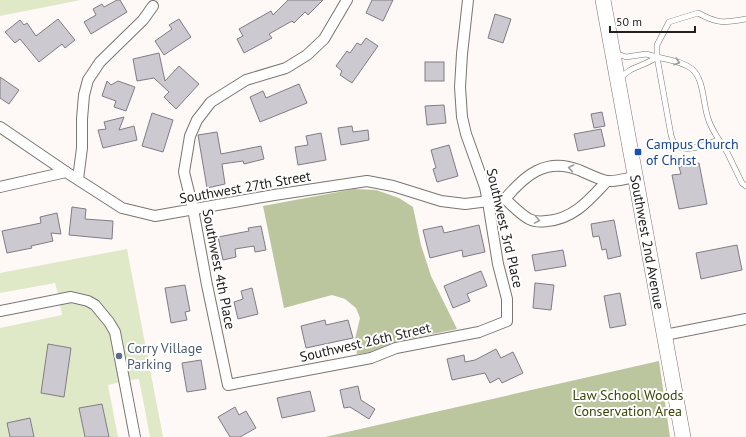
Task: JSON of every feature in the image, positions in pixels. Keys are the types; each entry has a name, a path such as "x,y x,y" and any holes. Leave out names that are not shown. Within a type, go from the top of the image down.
{"main road":[{"name":"Southwest 2nd Avenue","path":"603,0 683,437"}],"street":[{"name":"Southwest 4th Place","path":"228,385 193,209 184,172 190,136 197,120 211,102 246,80 286,68 307,55 324,39 347,0"},
{"name":"Southwest 3rd Place","path":"468,0 460,87 462,117 466,134 485,187 498,264 507,299 507,321"},
{"path":"78,179 82,148 84,95 88,80 100,62 143,20 153,6"},
{"name":"Southwest 27th Street","path":"0,127 122,208 155,216 367,181 393,186 441,201 465,204 505,199"},
{"path":"608,181 578,210 558,220 543,222 530,219 505,199 527,176 550,167 564,166 577,169 608,181 635,177"},
{"path":"0,187 66,172"},
{"path":"0,311 71,297 88,301 95,305 115,332 135,437"},
{"path":"665,334 746,319"},
{"name":"Southwest 26th Street","path":"228,385 371,358 396,348 479,332 507,321"}],"lane":[{"path":"719,140 692,148 679,147 674,143 671,136 657,58 657,45 669,22 698,13 711,21 725,23 746,19"},
{"path":"613,52 626,57 646,54 684,64 693,70 699,79 708,118 713,130 727,152 742,184 746,186"},
{"path":"618,81 629,70 647,64 657,58"}],"green space":[{"path":"0,0 81,0 0,16"},
{"path":"354,189 376,190 399,198 413,207 421,245 431,276 457,329 403,340 371,352 357,354 355,339 360,318 356,308 345,299 332,295 284,308 263,206"},
{"path":"127,249 163,437 150,437 139,379 129,380 117,332 111,318 103,306 92,298 77,293 58,294 55,283 0,293 0,273"},
{"path":"70,303 85,306 94,311 102,319 107,328 114,350 120,382 108,385 118,437 109,437 102,404 79,408 85,437 34,437 7,423 10,437 0,437 0,328 62,315 60,304","holes":["48,344 71,348 64,397 41,393"]},
{"name":"Law School Woods Conservation Area","path":"659,361 670,437 325,437"}],"building":[{"path":"117,0 120,0 127,12 91,34 84,22 96,15 93,9 102,4 104,7"},
{"path":"288,0 323,0 308,15 305,12 294,23 292,21 269,34 272,38 244,53 237,39 243,36 239,29 271,11 273,15"},
{"path":"372,0 393,0 383,21 366,13"},
{"path":"495,14 511,19 503,43 488,38"},
{"path":"58,19 75,40 65,48 62,44 39,62 20,39 15,43 5,32 20,20 24,25 27,23 36,36"},
{"path":"179,19 191,37 164,55 155,41 172,29 169,25"},
{"path":"366,38 378,46 352,83 340,75 342,71 336,66 347,51 350,53 357,43 361,45"},
{"path":"159,53 165,81 179,66 199,84 176,109 164,97 169,92 154,78 137,81 133,59"},
{"path":"425,62 444,62 444,81 425,81"},
{"path":"0,77 19,90 9,104 0,98"},
{"path":"107,81 111,85 118,81 135,87 126,111 114,107 116,101 102,96"},
{"path":"299,84 307,103 260,122 250,97 263,91 266,98"},
{"path":"444,105 446,123 427,125 425,106"},
{"path":"602,112 605,126 594,128 591,114"},
{"path":"152,113 173,120 163,152 142,146"},
{"path":"124,117 119,130 134,126 137,140 103,148 98,130 106,129 104,122"},
{"path":"352,126 353,132 368,130 369,140 341,145 338,128"},
{"path":"601,129 605,146 578,151 574,134"},
{"path":"217,132 221,154 261,146 264,159 244,164 243,161 222,164 225,184 207,188 198,135"},
{"path":"321,133 326,160 298,165 295,147 308,145 306,136"},
{"path":"449,145 458,176 437,182 433,169 436,168 431,150"},
{"path":"699,163 707,204 679,209 672,175 681,174 679,167"},
{"path":"72,207 86,209 85,219 113,221 112,239 69,235"},
{"path":"57,213 61,234 51,233 53,241 31,246 32,248 7,253 2,231 41,223 40,217"},
{"path":"614,220 621,256 608,259 606,249 602,250 599,236 593,237 591,224"},
{"path":"479,225 485,252 463,257 462,250 430,258 423,230 442,226 444,233"},
{"path":"261,226 266,250 255,252 254,246 235,249 236,257 223,260 218,237 249,231 248,228"},
{"path":"737,245 742,270 701,279 696,253"},
{"path":"563,250 566,266 535,271 532,255"},
{"path":"481,271 487,286 467,294 470,301 453,308 444,286"},
{"path":"535,283 554,285 551,310 533,308"},
{"path":"185,285 190,311 185,312 187,320 171,323 165,288"},
{"path":"252,288 258,314 238,319 234,302 243,299 241,291"},
{"path":"620,293 626,325 610,328 604,296"},
{"path":"325,320 326,325 348,320 353,338 306,348 301,326"},
{"path":"48,344 71,348 64,397 41,393"},
{"path":"496,349 501,358 513,352 523,373 502,383 499,378 490,383 485,373 452,380 447,359 464,355 465,362 475,360"},
{"path":"201,360 206,389 187,392 182,363"},
{"path":"358,386 361,400 375,409 369,419 350,407 344,408 340,390"},
{"path":"310,391 315,411 282,418 277,398"},
{"path":"102,404 109,437 85,437 79,408"},
{"path":"235,407 239,415 246,411 256,428 240,437 230,437 218,417"},
{"path":"30,418 34,437 10,437 7,423"}],"place":[{"name":"Campus Church of Christ","path":"638,152"},
{"name":"Corry Village Parking","path":"119,356"}]}
